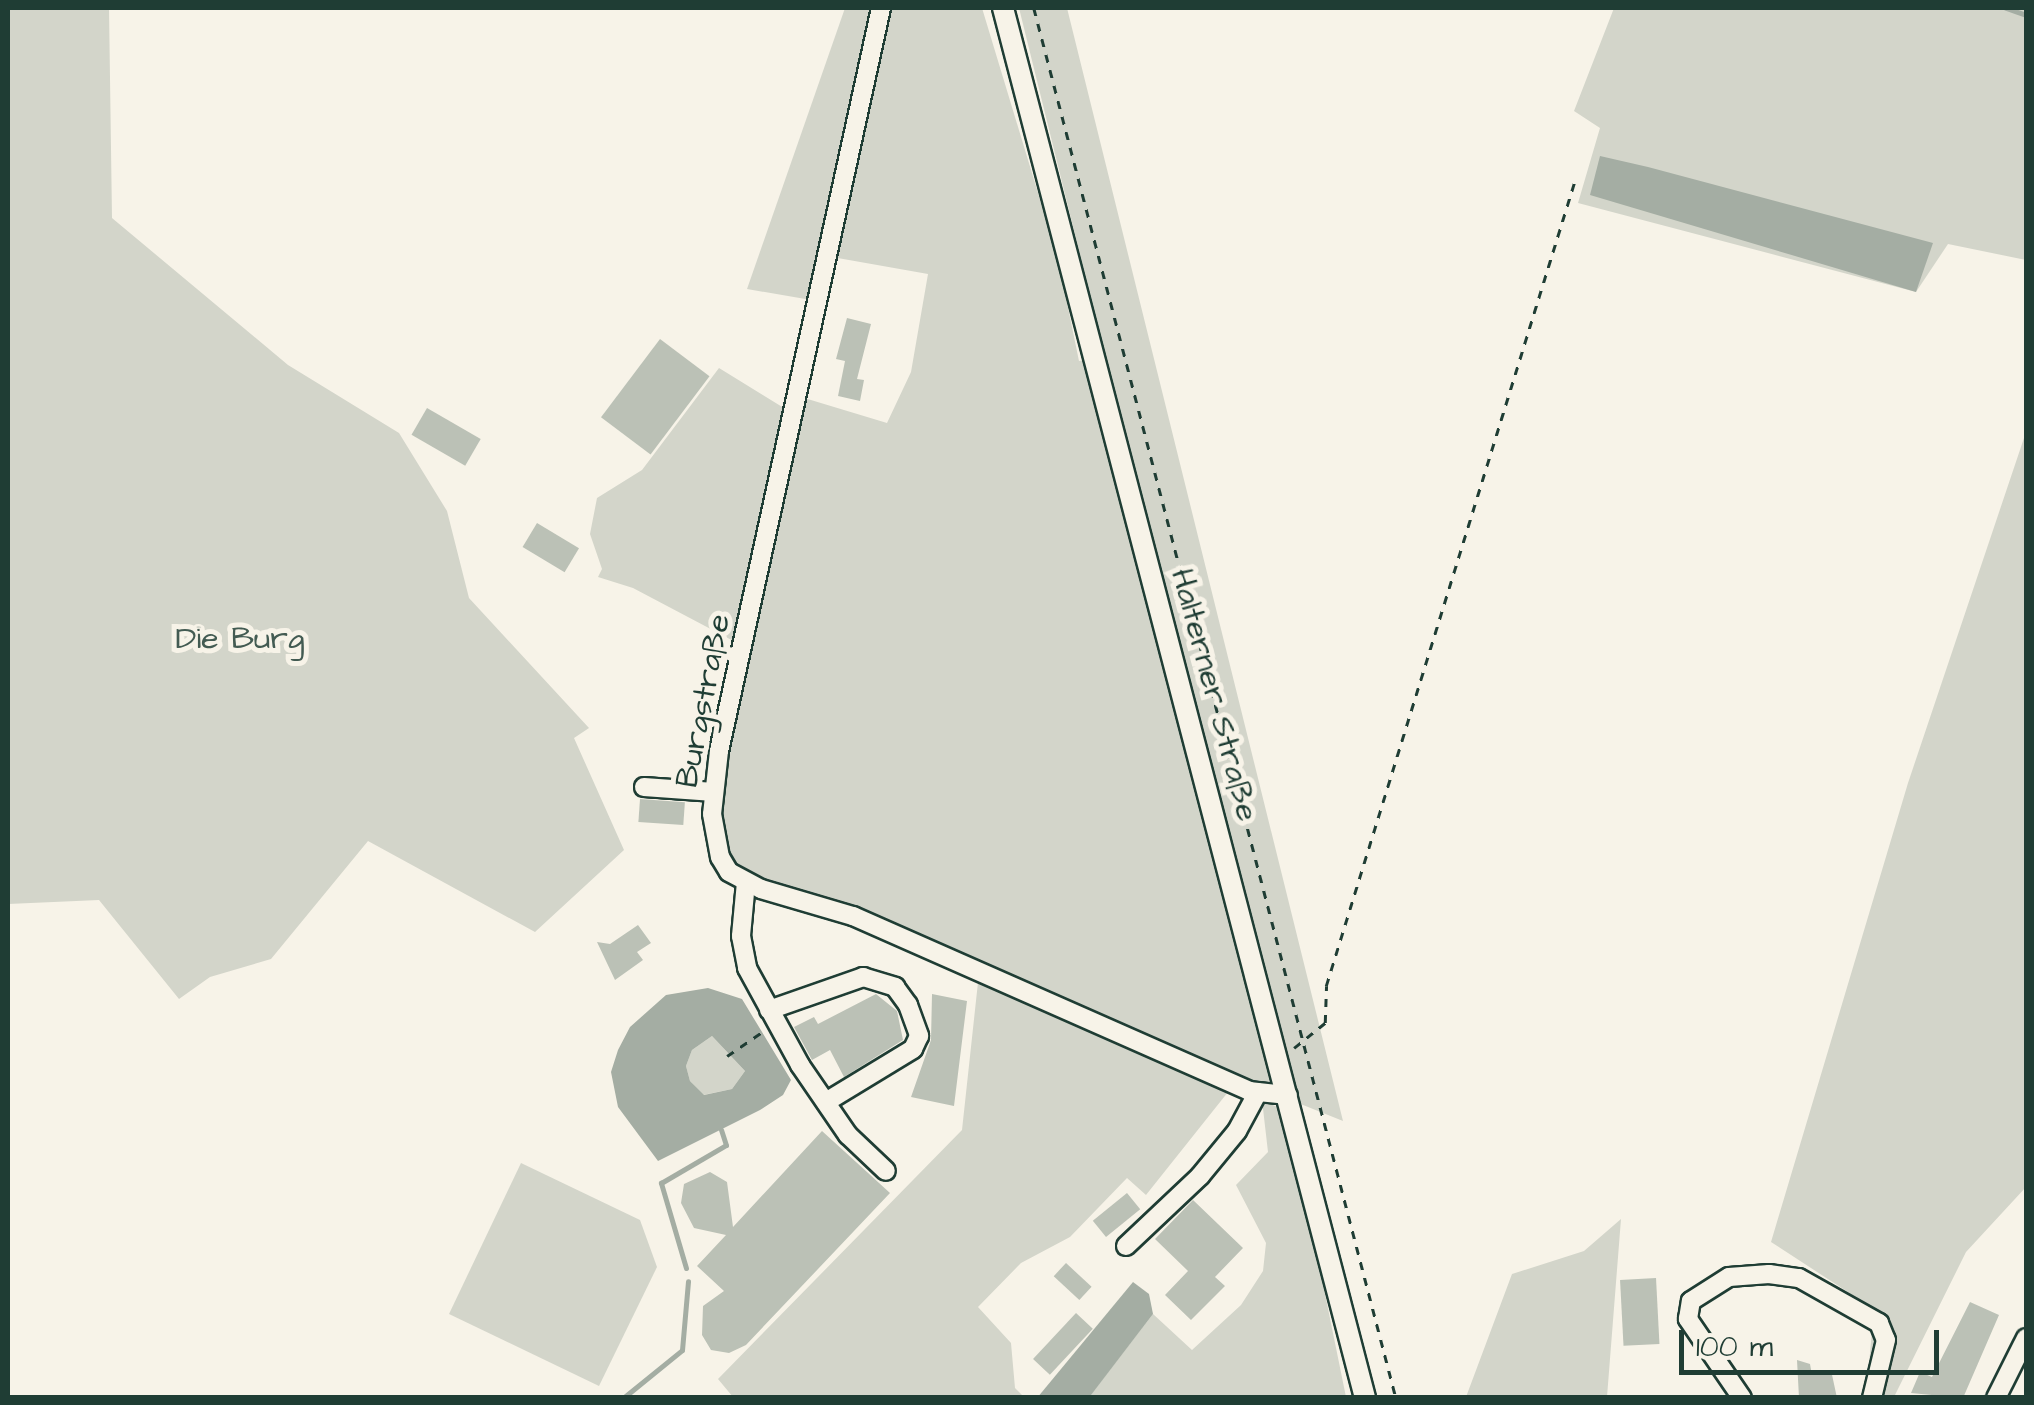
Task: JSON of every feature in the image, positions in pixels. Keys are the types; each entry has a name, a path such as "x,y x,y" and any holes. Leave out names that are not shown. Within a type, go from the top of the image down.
{"main road":[{"name":"Halterner Straße","path":"1004,8 1364,1398"}],"street":[{"name":"Burgstraße","path":"746,882 720,858 714,792 881,8"},
{"path":"644,786 714,792"},
{"path":"886,1171 848,1135 773,1016 748,968 741,936 746,882 853,916 1258,1092 1288,1095"},
{"path":"773,1016 863,977 895,988 908,1005 919,1036 913,1049 826,1102"},
{"path":"1126,1246 1200,1176 1258,1092"},
{"path":"1742,1398 1688,1319 1692,1301 1729,1277 1768,1274 1800,1278 1879,1322 1886,1340 1872,1398"},
{"path":"1996,1398 2026,1338"}],"path":[{"path":"1034,8 1396,1398"},
{"path":"1279,1059 1325,1023 1326,986 1576,177"},
{"path":"727,1056 773,1016"}],"green space":[{"name":"Die Burg","path":"8,8 109,8 112,218 288,365 399,433 447,511 469,598 589,728 574,738 624,850 535,932 368,841 271,959 210,977 179,999 99,900 8,904"},
{"path":"845,8 879,8 817,301 747,289"},
{"path":"883,8 982,8 1058,259 1079,361 1105,356 1019,8 1067,8 1343,1121 761,887 722,856 717,792 801,397 887,423 911,372 928,274 832,257"},
{"path":"1614,8 2026,8 2026,260 1948,244 1916,292 1578,203 1600,128 1574,111"},
{"path":"719,368 792,413 741,645 633,588 598,577 602,569 590,534 597,498 642,470"},
{"path":"2026,432 2026,1187 1966,1252 1894,1397 1866,1397 1874,1309 1771,1242 1908,783"},
{"path":"979,973 1232,1087 1146,1195 1127,1178 1070,1237 1021,1263 978,1307 1011,1343 1015,1388 1024,1397 733,1397 718,1379 962,1130"},
{"path":"712,1036 745,1071 732,1089 703,1095 690,1081 686,1066 692,1050"},
{"path":"1262,1100 1288,1112 1346,1397 1088,1398 1153,1314 1192,1350 1241,1305 1263,1271 1266,1243 1236,1185 1268,1152"},
{"path":"521,1163 640,1220 657,1267 599,1386 449,1314"},
{"path":"1621,1219 1607,1397 1466,1397 1512,1274 1584,1251"}],"shaded area":[{"path":"1600,156 1933,243 1916,292 1590,195"},
{"path":"708,988 742,999 791,1080 783,1095 760,1110 658,1161 618,1107 611,1072 630,1027 666,995","holes":["712,1036 745,1071 732,1089 704,1095 690,1081 686,1066 692,1050"]},
{"path":"1133,1282 1149,1294 1153,1314 1091,1395 1037,1398"}],"building":[{"path":"847,318 871,324 857,379 864,380 860,401 838,396 845,361 836,359"},
{"path":"660,339 710,376 651,455 601,417"},
{"path":"427,408 481,439 465,466 412,435"},
{"path":"537,523 579,548 565,572 523,547"},
{"path":"640,799 685,802 683,825 638,822"},
{"path":"638,925 651,943 637,952 643,960 615,980 597,942 610,944"},
{"path":"876,994 897,1011 903,1040 844,1077 830,1050 812,1060 794,1027 814,1017 818,1024"},
{"path":"932,994 967,1001 954,1106 911,1097 931,1040"},
{"path":"822,1131 890,1193 746,1345 729,1353 711,1350 702,1335 703,1306 724,1291 697,1266 726,1235 694,1228 681,1203 684,1184 710,1172 727,1182 733,1227"},
{"path":"1127,1193 1140,1209 1106,1237 1093,1221"},
{"path":"1193,1200 1243,1248 1215,1277 1225,1286 1191,1320 1165,1295 1188,1271 1155,1239"},
{"path":"1066,1263 1092,1287 1079,1300 1054,1276"},
{"path":"1656,1278 1659,1344 1624,1346 1620,1280"},
{"path":"1970,1302 1999,1315 1963,1398 1911,1393 1920,1372 1932,1377"},
{"path":"1076,1313 1093,1329 1050,1375 1033,1359"},
{"path":"1797,1360 1810,1364 1812,1375 1831,1370 1837,1398 1799,1398"}],"waterway":[{"path":"2006,8 2026,15"},
{"path":"686,1268 661,1183 726,1145 721,1130"},
{"path":"623,1398 682,1350 688,1281"}]}
